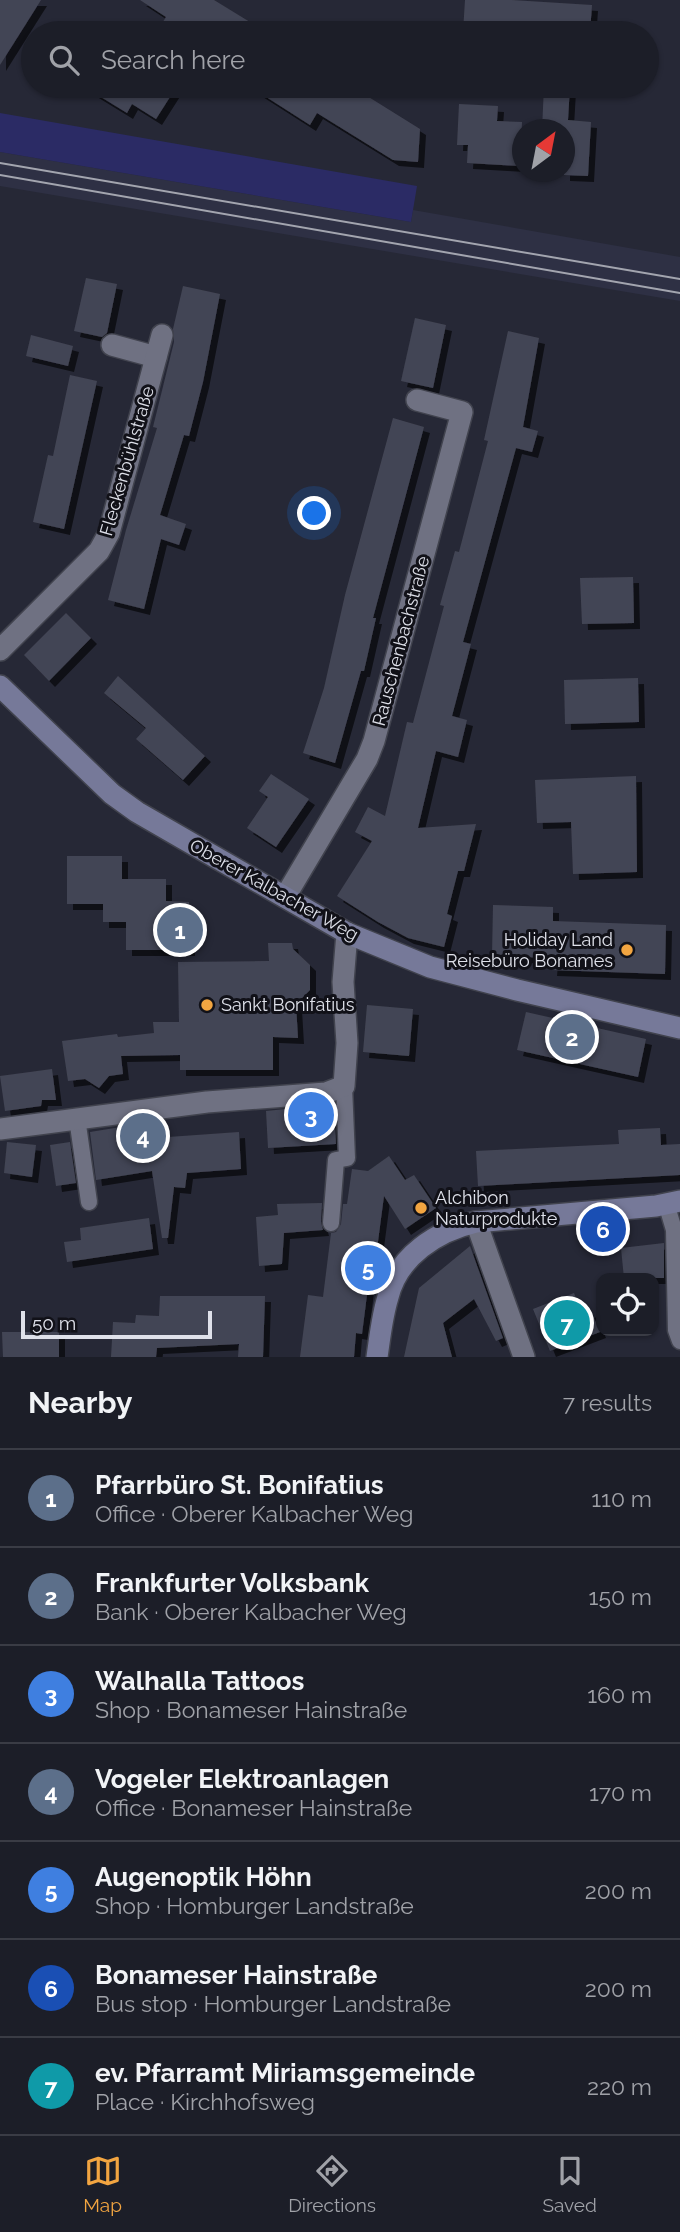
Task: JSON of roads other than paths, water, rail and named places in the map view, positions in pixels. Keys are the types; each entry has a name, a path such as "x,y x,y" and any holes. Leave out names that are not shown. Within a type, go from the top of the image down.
{"street":[{"name":"Fleckenbühlstraße","path":"0,650 99,551 109,533 162,335"},
{"path":"112,345 156,357"},
{"name":"Rauschenbachstraße","path":"285,897 367,759 374,741 448,465 462,412 417,400"},
{"name":"Oberer Kalbacher Weg","path":"0,686 112,794 137,812 347,933 430,967 679,1028"},
{"path":"0,1129 207,1102 326,1093 344,1086 347,1043 343,982 347,933"},
{"path":"377,1357 388,1296 397,1273 412,1255 456,1226 673,1202"},
{"path":"476,1222 524,1357"}],"lane":[{"path":"331,1223 336,1160 347,1158 344,1086"},
{"path":"77,1118 89,1202"},
{"path":"673,1202 676,1330 680,1341"}],"tram line":[{"path":"0,163 680,279"},
{"path":"0,175 680,293"}],"place":[{"name":"Pfarrbüro St. Bonifatius","path":"180,930"},
{"name":"Holiday Land Reisebüro Bonames","path":"627,950"},
{"name":"Sankt Bonifatius","path":"207,1005"},
{"name":"Frankfurter Volksbank","path":"572,1037"},
{"name":"Walhalla Tattoos","path":"311,1115"},
{"name":"Vogeler Elektroanlagen","path":"143,1136"},
{"name":"Alchibon Naturprodukte","path":"421,1208"},
{"name":"Bonameser Hainstraße","path":"603,1229"},
{"name":"Augenoptik Höhn","path":"368,1268"},
{"name":"ev. Pfarramt Miriamsgemeinde","path":"567,1323"}]}
